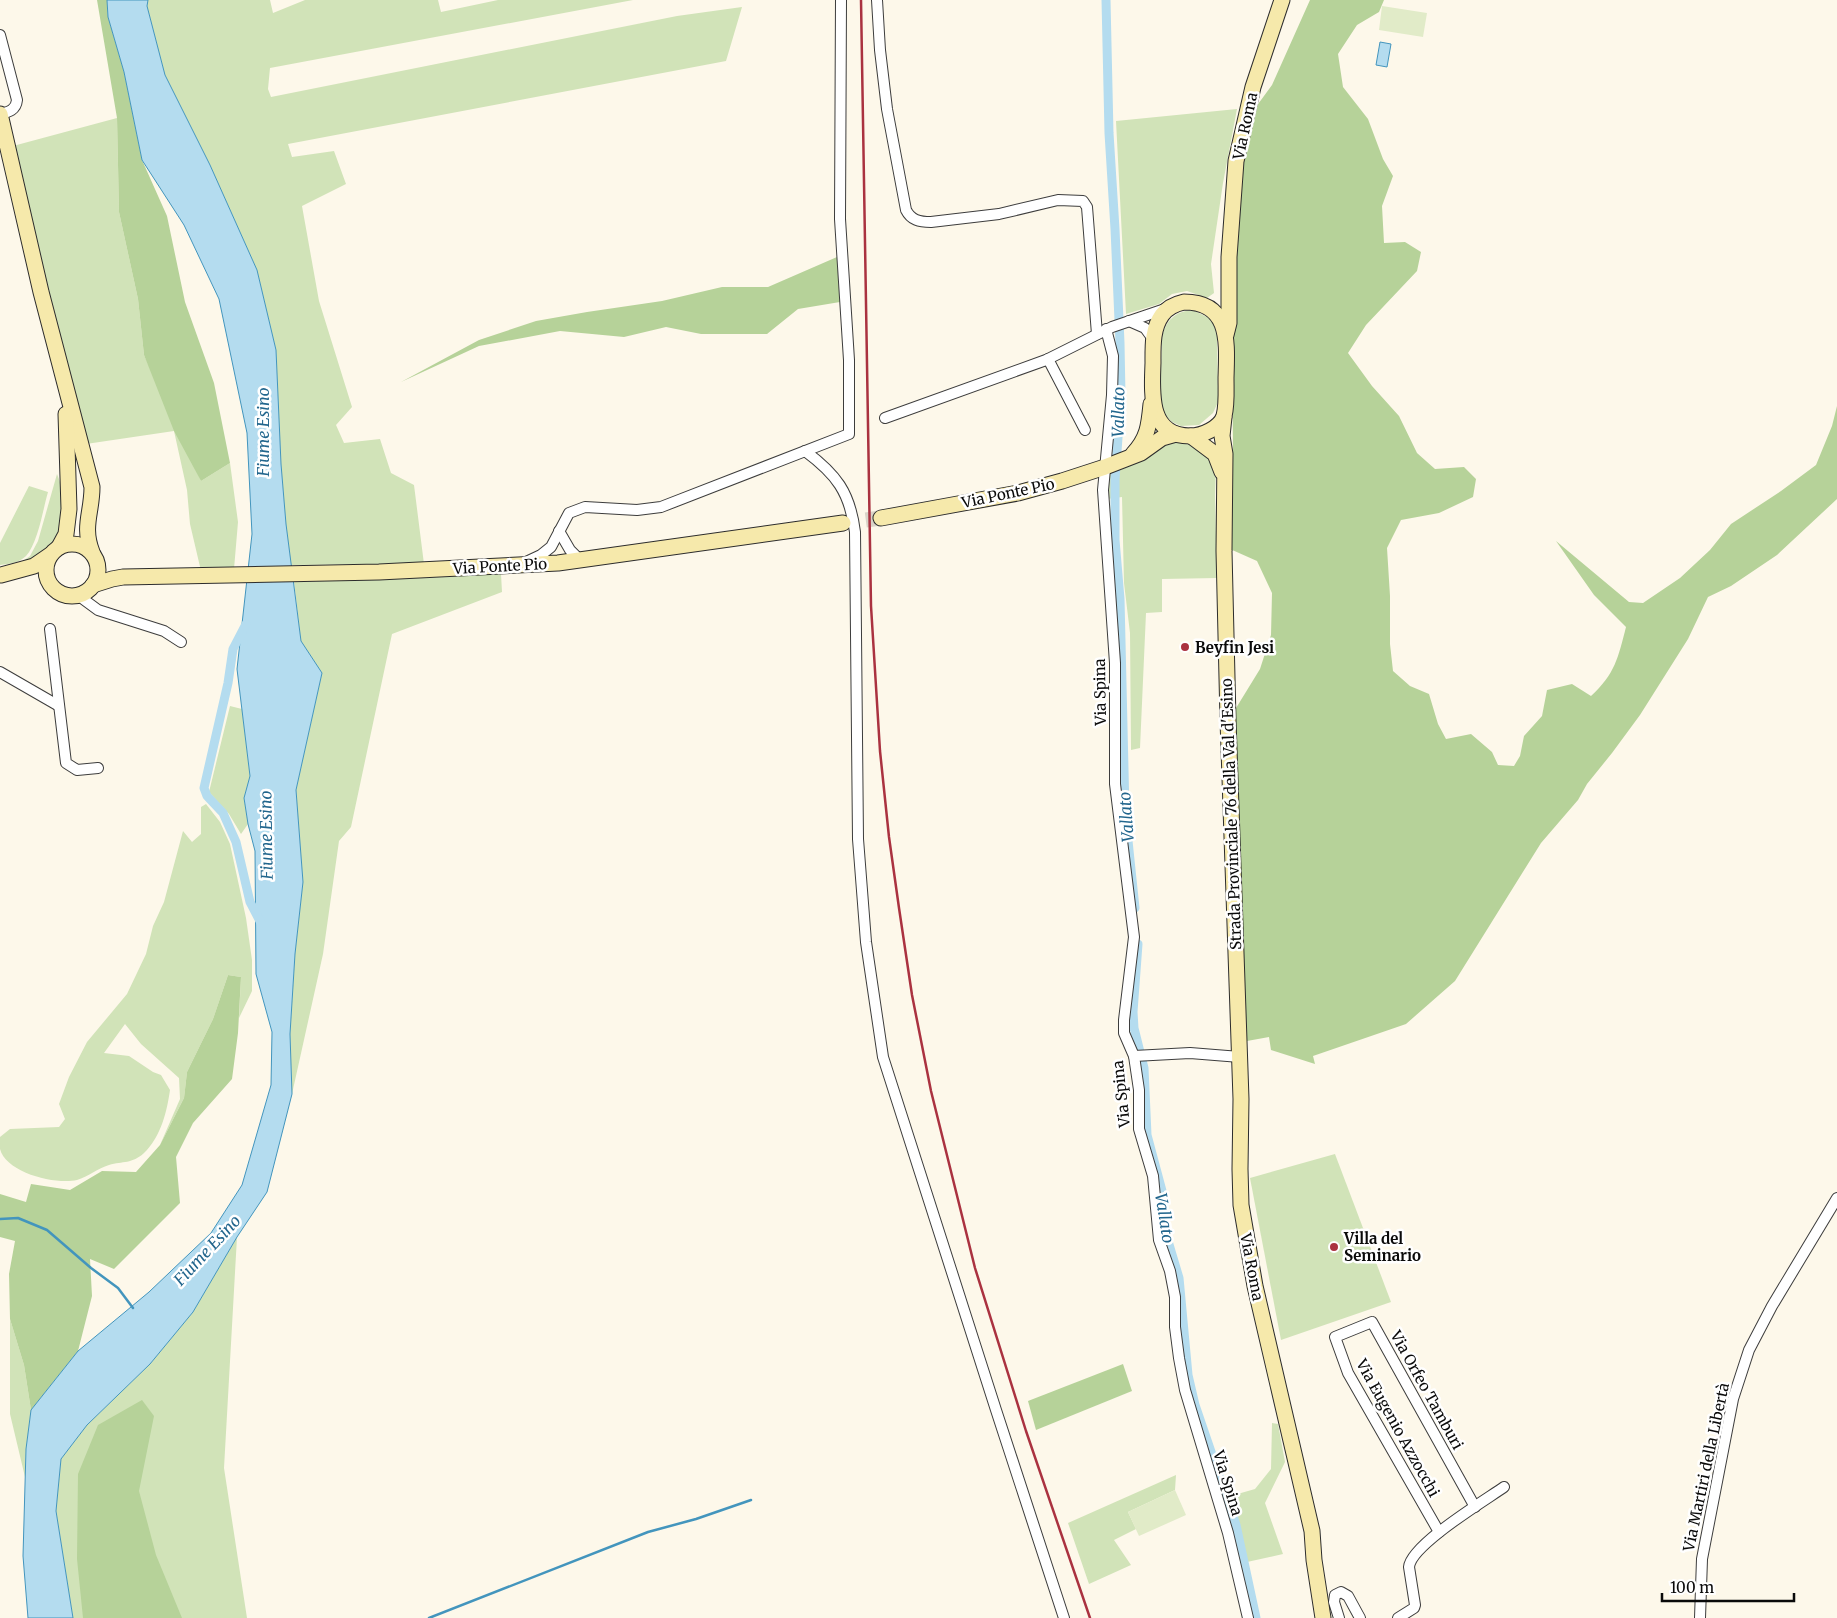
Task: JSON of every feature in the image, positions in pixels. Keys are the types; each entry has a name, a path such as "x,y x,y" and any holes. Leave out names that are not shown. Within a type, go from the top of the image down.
{"main road":[{"name":"Via Roma","path":"1229,257 1236,161 1253,87 1282,0"},
{"path":"0,114 41,292 92,487 92,499 86,526 88,542 98,569 98,575 88,594 67,596 52,588 48,583 45,571 47,560 66,534 68,525 69,498 66,418 62,373"},
{"path":"1128,457 1142,445 1146,434 1152,400 1153,339 1156,325 1168,308 1184,302 1207,306 1216,302 1224,289 1229,257"},
{"name":"Strada Provinciale 76 della Val d'Esino","path":"1229,257 1229,323 1226,337 1222,436 1225,454 1224,551 1228,730 1238,998"},
{"name":"Strada Provinciale 76 della Val d'Esino","path":"1207,306 1217,315 1226,337"},
{"path":"1152,400 1163,425 1176,434 1192,436 1214,430 1224,417"},
{"name":"Via Ponte Pio","path":"881,518 1018,493 1107,466 1150,447 1162,438 1176,434"},
{"name":"Strada Provinciale 76 della Val d'Esino","path":"1192,436 1215,454 1224,481"},
{"name":"Via Ponte Pio","path":"88,594 112,579 379,572 581,561 843,523"},
{"name":"Via Ponte Pio","path":"55,551 65,544 76,544 87,548 93,555 113,568 154,577"},
{"path":"0,575 34,566 55,551"},
{"path":"0,575 32,576 48,583"},
{"name":"Via Roma","path":"1238,998 1242,1099 1240,1168 1243,1215 1257,1295 1312,1531 1323,1616"}],"street":[{"path":"559,530 563,546 558,562 551,555 551,547 559,530 569,513 577,509 585,507 645,510 661,507 849,434 849,360 840,219 841,0"},
{"path":"877,0 880,50 887,109 906,210 909,216 921,222 931,222 999,214 1058,200 1083,201 1088,207 1096,334"},
{"path":"0,36 17,100 16,106 12,111 0,114"},
{"path":"885,418 1048,359 1109,328 1168,308"},
{"path":"1127,321 1145,328 1153,339"},
{"name":"Via Spina","path":"1109,328 1113,356 1112,395 1107,466 1103,490 1115,663 1115,784 1134,937 1124,1033 1139,1056 1139,1129 1153,1176 1159,1240 1170,1271 1175,1296 1178,1350 1185,1390 1228,1533 1248,1618"},
{"path":"1048,359 1085,430"},
{"path":"805,451 825,466 844,490 853,514 855,532 858,839 866,942 883,1057 1064,1618"},
{"path":"559,530 570,550 581,561"},
{"path":"522,564 541,555 551,547"},
{"path":"88,594 98,610 164,631 182,642"},
{"path":"50,629 66,763 77,770 98,768"},
{"path":"0,672 59,706"},
{"path":"1139,1056 1190,1053 1240,1056"},
{"name":"Via Martiri della Libertà","path":"1700,1618 1702,1559 1733,1399 1749,1350 1772,1306 1837,1198"},
{"name":"Via Orfeo Tamburi","path":"1335,1337 1372,1322 1475,1508"},
{"name":"Via Eugenio Azzocchi","path":"1335,1337 1348,1373 1439,1532"},
{"path":"1398,1618 1414,1608 1415,1605 1409,1562 1415,1553 1439,1532 1504,1487"},
{"path":"1339,1618 1334,1602 1335,1595 1341,1592 1348,1596 1360,1618"}],"green space":[{"path":"97,0 107,0 108,17 124,72 142,160 167,216 185,302 214,383 230,463 201,481 174,431 144,355 138,299 119,212 117,118"},
{"path":"148,0 270,0 273,13 305,0 438,0 441,12 498,0 633,0 270,68 268,89 271,97 677,16 742,7 726,61 288,144 292,157 334,151 346,184 302,206 319,301 352,407 336,425 344,443 380,439 391,473 414,485 424,564 291,565 281,464 276,350 257,270 210,165 165,75 147,6"},
{"path":"1310,0 1384,0 1379,12 1357,25 1338,54 1343,87 1368,119 1383,159 1393,176 1382,206 1384,243 1405,242 1421,252 1417,271 1366,325 1348,353 1372,386 1399,416 1417,453 1435,469 1464,467 1476,479 1473,497 1439,513 1401,520 1387,548 1390,644 1393,671 1410,686 1429,694 1438,724 1446,739 1471,734 1492,752 1498,765 1514,766 1520,756 1524,736 1542,716 1547,690 1572,684 1591,696 1611,673 1618,657 1626,627 1594,595 1556,541 1629,602 1643,603 1680,578 1710,550 1731,524 1816,465 1832,426 1837,406 1837,499 1777,555 1731,586 1708,597 1688,639 1640,715 1587,784 1578,800 1541,843 1455,981 1406,1024 1313,1056 1315,1064 1271,1050 1269,1037 1247,1041 1233,713 1260,669 1271,635 1272,593 1257,561 1230,549 1233,451 1232,339 1241,177 1253,111 1272,85"},
{"path":"1382,6 1427,13 1423,37 1379,30"},
{"path":"1237,109 1223,183 1211,264 1214,293 1207,298 1187,291 1172,294 1159,304 1126,314 1116,121"},
{"path":"117,118 119,212 138,299 144,355 201,481 230,463 238,522 234,569 201,571 190,524 187,490 174,431 86,444 13,146"},
{"path":"837,257 840,302 798,309 767,334 701,334 666,327 624,337 560,331 479,346 401,382 479,340 536,321 662,301 722,287 768,287"},
{"path":"1193,310 1209,318 1214,325 1217,336 1218,402 1213,413 1199,425 1181,426 1172,422 1166,416 1160,405 1162,338 1166,326 1172,318 1181,312"},
{"path":"1174,441 1194,446 1210,455 1216,468 1217,578 1162,579 1162,612 1146,613 1140,748 1131,750 1130,633 1124,583 1122,497 1107,499 1109,475 1143,460 1160,447"},
{"path":"57,474 62,495 59,532 52,543 42,552 20,563 30,556 38,541"},
{"path":"29,486 48,492 37,535 26,556 14,563 0,565 0,543"},
{"path":"501,574 502,592 392,634 351,827 339,841 323,954 292,1094 290,1034 295,954 303,882 296,790 322,673 301,641 294,582"},
{"path":"230,706 242,709 250,777 244,798 248,824 241,834 229,814 209,792"},
{"path":"206,804 220,822 230,844 246,918 252,960 252,991 239,1018 241,977 228,975 213,1019 187,1072 184,1098 160,1145 180,1099 179,1078 141,1044 125,1024 104,1053 129,1056 153,1072 161,1075 170,1090 159,1132 150,1147 140,1157 127,1162 105,1166 77,1180 57,1181 21,1171 4,1157 0,1149 0,1137 10,1129 59,1127 65,1119 59,1104 69,1077 87,1042 127,994 146,954 153,926 164,902 183,831 192,842 201,834 201,807"},
{"path":"228,975 241,977 238,1033 232,1079 193,1123 176,1157 180,1203 114,1269 90,1259 92,1296 78,1351 31,1410 24,1365 10,1319 9,1274 15,1241 0,1237 0,1194 26,1202 31,1184 70,1190 102,1171 136,1172 160,1145 184,1098 187,1072 213,1019"},
{"path":"1335,1154 1391,1302 1281,1340 1250,1178"},
{"path":"237,1237 224,1468 247,1618 73,1618 56,1511 61,1459 87,1425 150,1364 193,1312"},
{"path":"10,1319 24,1365 31,1410 26,1449 25,1477 10,1414"},
{"path":"1123,1364 1132,1391 1036,1430 1028,1401"},
{"path":"142,1400 154,1416 139,1491 156,1555 182,1618 83,1618 77,1559 78,1474 98,1425"},
{"path":"1272,1423 1278,1424 1285,1462 1265,1503 1283,1554 1247,1562 1239,1566 1220,1499 1255,1489 1271,1469"},
{"path":"1176,1475 1175,1490 1128,1512 1136,1529 1114,1540 1131,1565 1089,1584 1068,1523"},
{"path":"1175,1490 1186,1515 1139,1536 1128,1512"}],"water":[{"name":"Fiume Esino","path":"107,0 148,0 147,6 165,75 210,165 257,270 276,350 281,464 286,524 301,641 322,673 296,790 303,882 295,954 290,1034 292,1094 267,1192 237,1237 193,1312 150,1364 87,1425 61,1459 56,1511 73,1618 28,1618 23,1556 26,1449 31,1410 78,1351 149,1292 211,1233 242,1185 271,1085 272,1032 256,974 255,851 244,798 250,776 237,669 252,534 247,433 219,299 184,225 142,160 124,72 108,17"},
{"path":"1380,42 1391,44 1387,67 1376,65"}],"waterway":[{"name":"Vallato","path":"1106,0 1109,133 1115,229 1121,396 1115,479 1115,540 1120,599 1125,812 1135,908"},
{"path":"246,624 233,649 228,683 204,788 207,796 223,813 236,842 250,902 261,923"},
{"name":"Vallato","path":"1138,944 1133,1012 1134,1028 1144,1068 1147,1135 1162,1191 1165,1231 1179,1278 1188,1375 1195,1405 1236,1525 1256,1618"},
{"path":"0,1219 18,1218 47,1230 91,1268 118,1288 133,1308"},
{"path":"429,1618 648,1532 696,1519 751,1500"}],"tunnel":[{"path":"843,523 881,518"}],"railway":[{"path":"861,0 871,606 880,751 899,908 912,995 931,1091 975,1268 1026,1431 1090,1618"}],"place":[{"name":"Beyfin Jesi","path":"1185,647"},
{"name":"Villa del Seminario","path":"1334,1247"}]}
